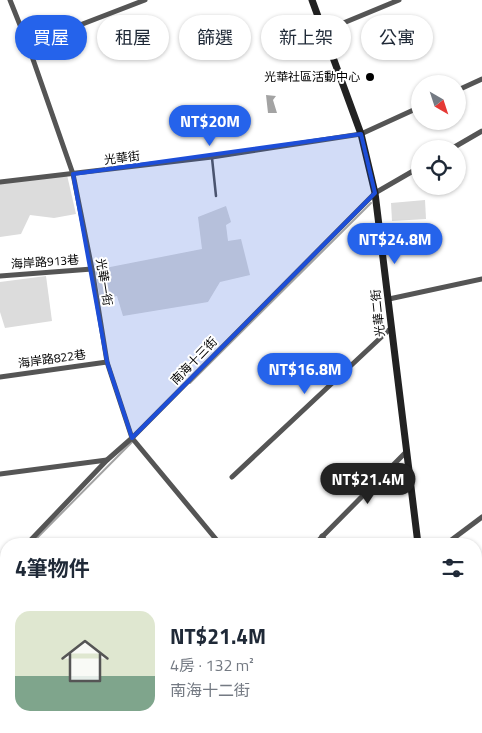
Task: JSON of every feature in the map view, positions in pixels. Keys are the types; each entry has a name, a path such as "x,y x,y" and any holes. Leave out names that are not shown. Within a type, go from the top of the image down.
{"street":[{"name":"光華一街","path":"10,0 16,15"},
{"path":"87,22 145,0"},
{"name":"光華二街","path":"312,0 318,15"},
{"path":"351,20 400,0"},
{"name":"光華一街","path":"33,60 73,174 92,269 107,362 132,438 215,538"},
{"name":"光華二街","path":"334,60 361,134 375,192 417,538"},
{"path":"466,86 482,79"},
{"name":"光華街","path":"0,182 212,157 361,134 411,111"},
{"path":"466,140 482,131"},
{"name":"南海十三街","path":"33,538 107,460 132,438 375,192 411,171"},
{"name":"海岸路913巷","path":"0,276 92,269"},
{"path":"389,300 482,279"},
{"path":"232,476 391,328"},
{"name":"海岸路822巷","path":"0,377 107,362"},
{"path":"322,536 406,452"},
{"path":"0,474 107,460"},
{"path":"454,538 482,517"}],"lane":[{"path":"212,157 216,196"}],"highlighted area":[{"path":"361,134 375,193 132,438 107,362 73,174"}],"shaded area":[{"path":"266,95 276,96 273,100 277,113 268,113"},
{"path":"67,175 76,214 54,218 30,215 21,234 0,237 0,184"},
{"path":"425,200 426,219 392,221 391,203"},
{"path":"226,206 231,222 226,225 228,241 241,239 250,275 220,282 208,302 123,316 117,296 100,299 95,270 202,249 198,217"},
{"path":"46,276 52,321 5,328 0,312 0,282"}],"waterway":[{"path":"190,383 371,203"},
{"path":"37,538 132,442"}],"place":[{"name":"光華社區活動中心","path":"370,77"}]}
